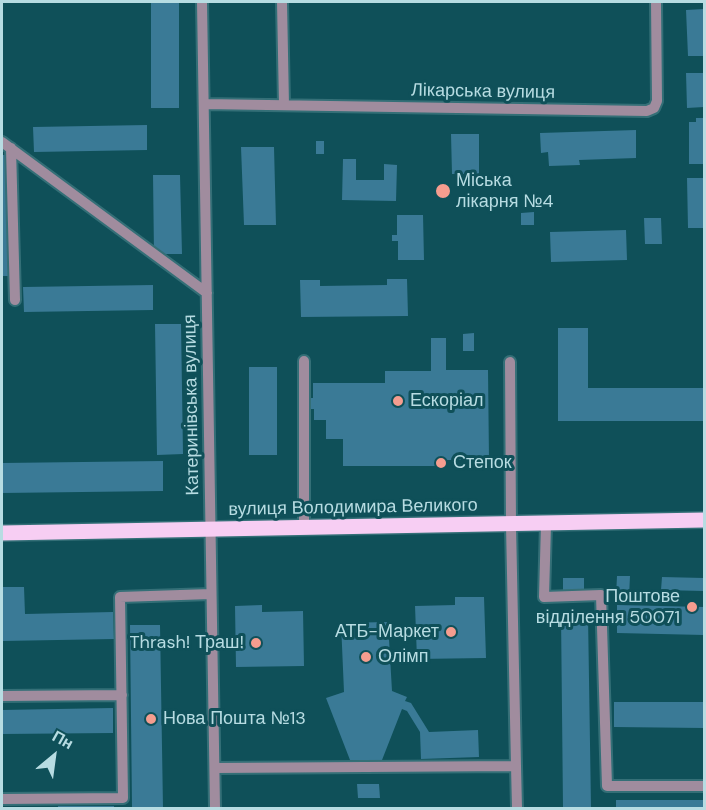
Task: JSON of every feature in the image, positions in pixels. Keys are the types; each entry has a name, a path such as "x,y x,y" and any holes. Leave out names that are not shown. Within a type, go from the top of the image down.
{"main road":[{"name":"вулиця Володимира Великого","path":"2,533 705,520"}],"street":[{"name":"Катеринівська вулиця","path":"202,2 215,808"},
{"path":"282,2 284,105"},
{"name":"Лікарська вулиця","path":"204,105 647,111 654,108 657,101 656,2"},
{"path":"6,145 207,293"},
{"path":"6,145 15,300"},
{"path":"304,361 304,529"},
{"path":"510,362 511,525 518,808"},
{"path":"546,524 544,597 601,595 607,786 705,786"},
{"path":"2,799 123,798 120,597 211,594"},
{"path":"2,696 122,694"},
{"path":"215,768 516,766"}],"building":[{"path":"151,2 179,2 179,108 151,108"},
{"path":"704,9 704,56 688,56 686,10"},
{"path":"686,73 704,73 704,107 687,108"},
{"path":"696,118 704,118 704,164 689,164 689,122 696,122"},
{"path":"147,125 147,150 34,152 33,127"},
{"path":"636,130 636,158 579,160 580,165 549,166 548,152 541,153 540,133"},
{"path":"451,134 479,134 479,174 452,174"},
{"path":"316,141 324,141 324,154 316,154"},
{"path":"241,147 274,147 276,225 244,225"},
{"path":"2,155 9,155 11,276 2,276"},
{"path":"343,159 356,159 356,180 384,180 384,164 397,165 396,201 342,200"},
{"path":"153,175 180,175 182,254 154,254"},
{"path":"687,178 704,178 704,228 688,228"},
{"path":"534,212 534,225 521,225 521,213"},
{"path":"397,215 423,215 424,260 398,260 398,241 392,241 392,235 397,235"},
{"path":"644,218 661,218 662,244 645,244"},
{"path":"626,230 627,260 551,262 550,232"},
{"path":"387,279 407,279 408,316 301,317 300,280 320,280 320,286 387,285"},
{"path":"153,285 153,310 24,312 23,287"},
{"path":"155,324 181,324 183,454 157,455"},
{"path":"558,328 588,328 588,388 704,388 704,421 558,421"},
{"path":"474,333 474,351 463,351 463,334"},
{"name":"Ескоріал","path":"431,338 446,338 446,370 488,370 489,460 441,460 441,466 343,466 343,439 326,439 326,420 314,420 314,409 308,409 307,398 313,398 313,383 385,383 385,371 431,371"},
{"path":"249,367 277,367 277,455 249,455"},
{"path":"163,461 163,491 2,493 2,463"},
{"path":"617,576 630,576 629,597 616,597"},
{"path":"662,577 704,578 704,591 661,590"},
{"path":"563,578 584,578 584,591 563,591"},
{"path":"2,587 24,587 25,614 113,612 114,639 2,641"},
{"name":"АТБ-Маркет","path":"455,597 484,597 486,658 417,659 415,606 455,605"},
{"path":"262,605 262,612 303,611 304,666 236,667 235,606"},
{"path":"617,605 704,607 704,635 617,633"},
{"path":"561,615 588,615 591,808 563,808"},
{"name":"Олімп","path":"388,622 392,691 407,697 405,701 411,703 429,732 478,730 479,757 421,759 420,732 407,711 402,709 382,760 350,760 326,698 344,692 341,623"},
{"path":"130,625 160,625 163,808 132,808"},
{"path":"614,702 704,702 704,728 614,727"},
{"path":"113,708 113,733 2,734 2,710"},
{"path":"357,784 379,784 380,798 358,798"},
{"path":"616,800 704,800 704,808 616,808"},
{"path":"58,806 114,806 114,808 58,808"}],"place":[{"name":"Міська лікарня №4","path":"443,191"},
{"name":"Ескоріал","path":"398,401"},
{"name":"Степок","path":"441,463"},
{"name":"Поштове відділення 50071","path":"692,607"},
{"name":"АТБ-Маркет","path":"451,632"},
{"name":"Thrash! Траш!","path":"256,643"},
{"name":"Олімп","path":"366,657"},
{"name":"Нова Пошта №13","path":"151,719"}]}
